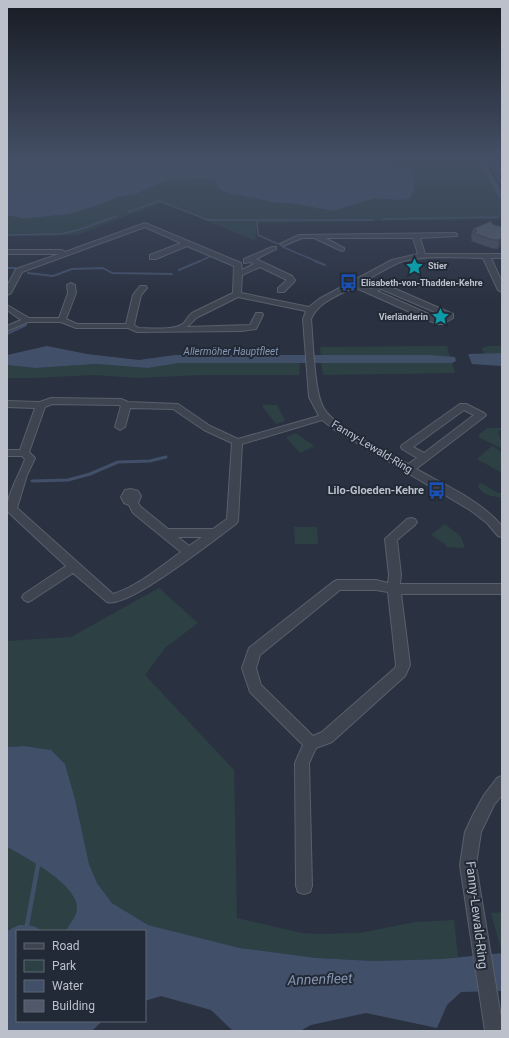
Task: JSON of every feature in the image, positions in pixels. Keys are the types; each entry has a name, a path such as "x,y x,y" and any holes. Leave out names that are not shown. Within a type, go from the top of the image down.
{"street":[{"path":"136,221 170,237 188,243 238,265"},
{"path":"8,289 19,271 145,225"},
{"path":"283,244 300,236 455,235"},
{"path":"315,236 324,242 342,249"},
{"path":"324,242 336,236"},
{"path":"416,236 422,256"},
{"path":"153,257 188,243"},
{"path":"238,265 274,248"},
{"path":"7,252 71,252"},
{"path":"174,330 186,324 189,319 195,315 237,294 312,310 322,301 395,262 422,256 502,256"},
{"path":"486,256 502,290"},
{"path":"250,259 291,280 281,290"},
{"path":"238,274 260,264"},
{"path":"237,294 238,265"},
{"path":"354,284 371,292 440,322 450,316 381,286 371,292"},
{"path":"62,320 72,293 71,285"},
{"path":"130,326 137,295 143,288"},
{"path":"7,307 27,320"},
{"name":"Fanny-Lewald-Ring","path":"312,310 307,319 314,397 317,406 324,417 335,426 474,507 491,520 502,533"},
{"path":"7,329 27,320 62,320 76,326 130,326 137,330 240,329 253,327 259,315"},
{"path":"7,404 41,405 51,401 59,401 121,402 126,405 175,406 207,428 236,442 324,417"},
{"path":"24,453 41,405"},
{"path":"120,427 126,405"},
{"path":"409,470 481,415 463,406 406,447 424,458"},
{"path":"7,454 24,453 30,458 22,475 10,514 111,599 124,595 147,582 232,521 236,442"},
{"path":"132,501 137,510 189,552"},
{"path":"304,886 302,763 311,743 327,737 400,672 403,665 394,589 395,575 390,539 410,522"},
{"path":"166,533 216,533"},
{"path":"28,597 74,567"},
{"path":"311,743 255,688 249,668 254,652 337,585 376,585 394,589 502,588"},
{"name":"Fanny-Lewald-Ring","path":"494,1031 468,864 473,832 478,820 489,800 502,783"}],"green space":[{"path":"94,206 151,206 77,235 7,236 7,216 22,219 69,214"},
{"path":"173,206 308,206 333,211 348,206 502,206 502,219 257,223 255,241"},
{"path":"447,346 450,357 430,355 321,356 320,347"},
{"path":"488,346 502,346 502,353 484,354 482,348"},
{"path":"300,362 299,375 202,375 137,378 94,375 7,378 7,365 35,368 96,364 148,368 179,363"},
{"path":"321,362 452,363 455,373 323,375"},
{"path":"277,405 285,421 276,424 262,406"},
{"path":"488,428 502,428 498,432 502,444 500,448 479,437 478,435"},
{"path":"296,433 314,446 300,453 286,437"},
{"path":"492,446 502,452 502,473 477,459"},
{"path":"481,483 498,493 502,493 502,497 492,496 482,492 478,486"},
{"path":"445,524 461,537 465,548 446,547 445,544 431,535"},
{"path":"294,527 317,527 318,544 295,544"},
{"path":"159,588 198,623 165,648 145,675 234,770 237,918 302,933 315,934 360,933 415,922 454,920 458,957 442,959 374,961 317,958 240,948 148,925 112,903 97,883 89,864 75,799 65,764 50,750 24,746 7,747 7,641 71,637"},
{"path":"7,847 38,865 61,881 76,900 77,909 74,918 67,930 10,929 7,931"},
{"path":"502,912 502,953 491,913"}],"water":[{"path":"7,206 94,206 69,214 22,219 7,216"},
{"path":"308,206 348,206 333,211"},
{"path":"47,346 87,354 139,360 175,355 430,355 455,357 456,361 452,363 179,363 148,368 96,364 35,368 7,365 7,355"},
{"path":"502,353 502,366 472,364 468,354"},
{"name":"Annenfleet","path":"24,746 51,750 65,764 75,799 89,864 97,883 112,903 148,925 240,948 317,958 374,961 442,959 502,953 502,991 461,992 447,1005 437,1028 366,1013 311,1025 300,1031 233,1031 211,1010 161,996 146,1001 146,930 67,930 77,909 75,900 69,891 50,873 7,847 7,747"},
{"path":"19,925 34,926 40,930 16,930 16,1022 101,1022 92,1031 7,1031 7,931"}],"building":[{"path":"491,221 492,224 502,227 502,238 499,240 493,240 473,233 477,231 473,229"}],"waterway":[{"path":"128,212 144,206"},
{"path":"173,206 208,220 373,220"},
{"path":"7,235 61,234 78,230 117,216"},
{"path":"383,219 498,217"},
{"path":"257,221 258,235 278,244"},
{"path":"283,247 318,262"},
{"path":"198,262 209,257"},
{"path":"179,270 200,261"},
{"path":"315,261 325,265"},
{"path":"7,268 15,268"},
{"path":"28,273 53,276 72,269 103,268 112,273 172,274"},
{"path":"7,334 26,325"},
{"path":"32,481 68,480 90,474 118,462 150,461 166,457"},
{"path":"27,925 38,865"}],"place":[{"name":"Stier","path":"415,266"},
{"name":"Elisabeth-von-Thadden-Kehre","path":"348,283"},
{"name":"Vierländerin","path":"441,317"},
{"name":"Lilo-Gloeden-Kehre","path":"437,490"}],"water label":[{"name":"Allermöher Hauptfleet","path":"231,351"}]}
